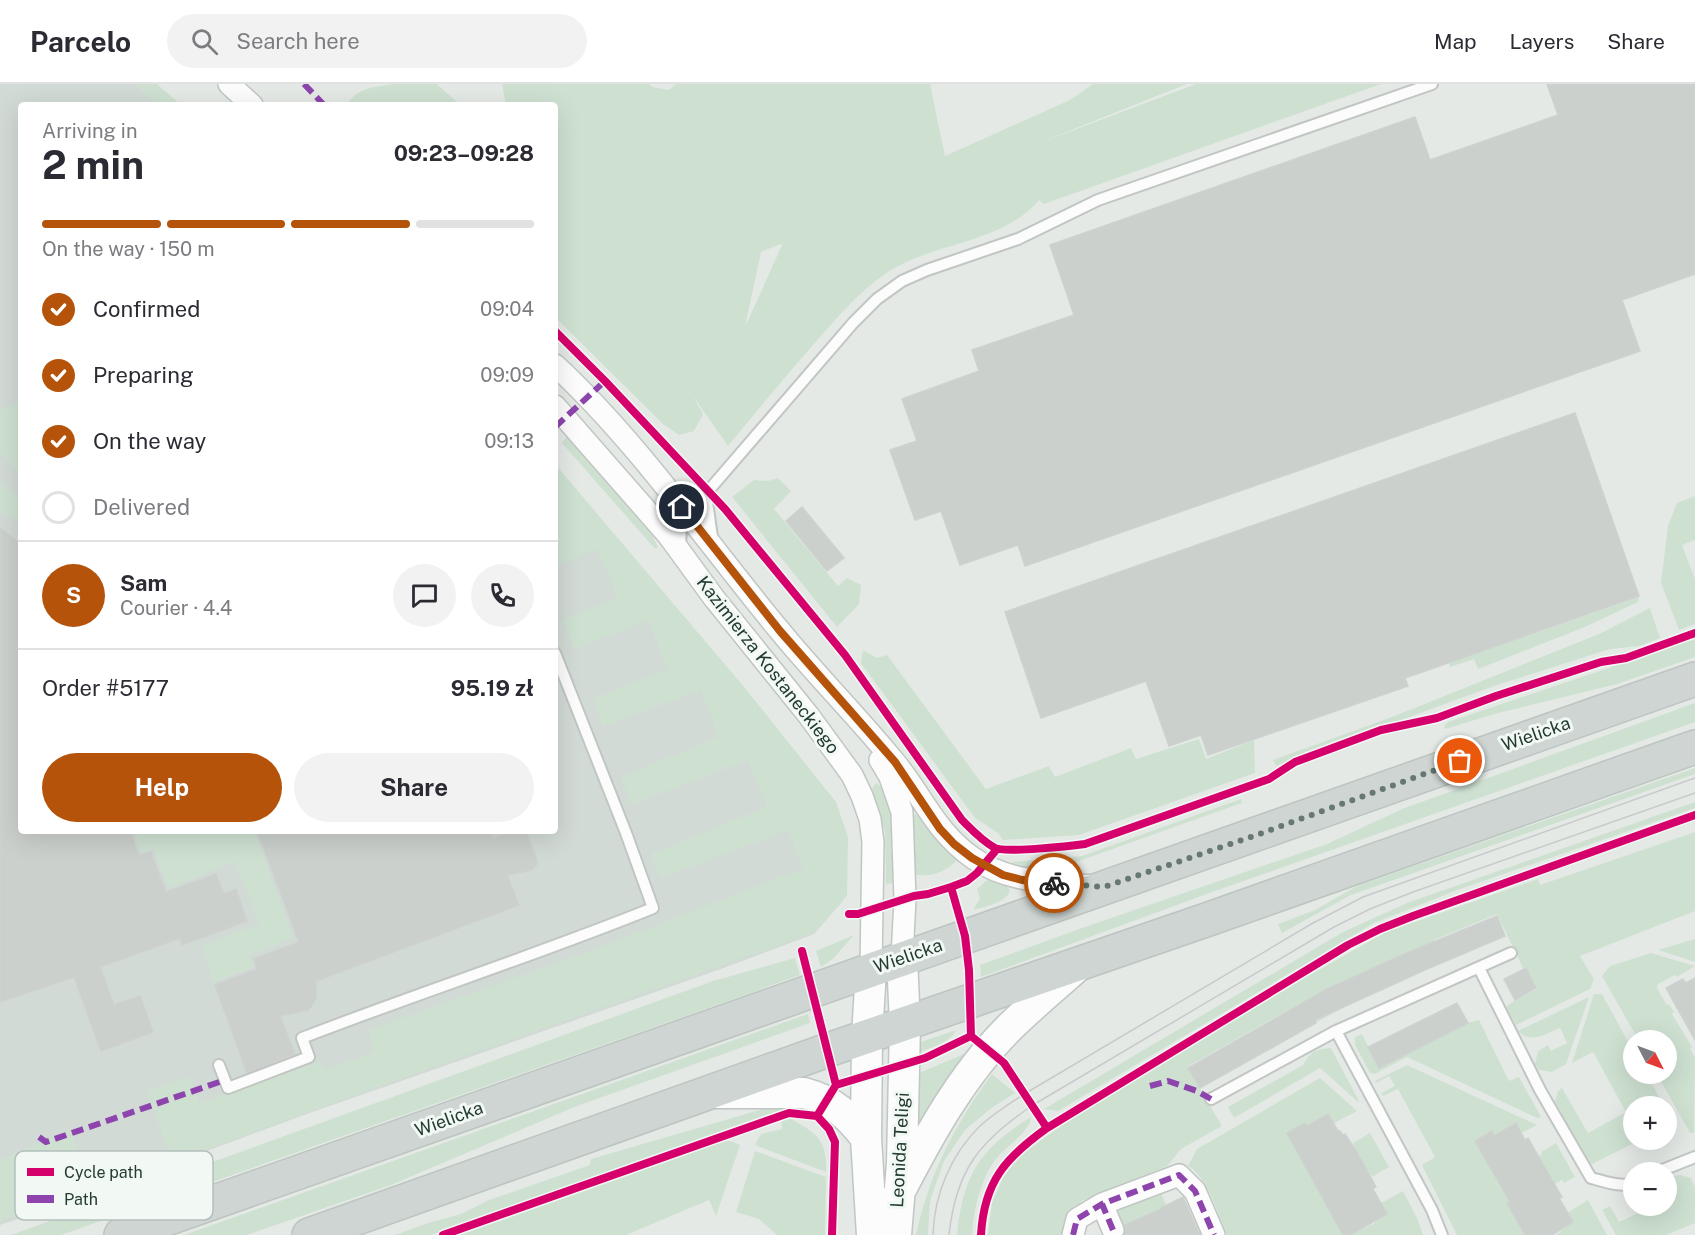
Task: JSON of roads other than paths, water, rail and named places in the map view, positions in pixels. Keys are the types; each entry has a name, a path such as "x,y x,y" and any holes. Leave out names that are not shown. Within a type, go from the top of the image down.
{"main road":[{"name":"Wielicka","path":"213,1202 1695,679"},
{"path":"309,1235 1695,747"},
{"name":"Wielicka","path":"121,1235 163,1220"}],"street":[{"path":"229,84 249,102"},
{"name":"Kazimierza Kostaneckiego","path":"558,368 589,396 714,545 780,631 895,762 940,829 954,844 972,858 1003,875 1022,880 1104,887"},
{"name":"Kazimierza Kostaneckiego","path":"558,409 680,551 714,598 837,752 862,796 870,819 873,842 871,969"},
{"name":"Kazimierza Kostaneckiego","path":"855,718 890,777 902,812 905,899 902,958"},
{"name":"Leonida Teligi","path":"896,1235 902,1163 905,1024 902,958"},
{"path":"898,1195 924,1144 989,1050 1007,1029 1081,963"},
{"name":"Leonida Teligi","path":"871,969 867,1037 866,1138 872,1235"},
{"path":"714,1093 804,1093 816,1096 827,1100 850,1118 866,1138"},
{"path":"1073,1235 1077,1219 1102,1204 1179,1175 1195,1191 1214,1235"},
{"path":"1102,1204 1113,1230"}],"lane":[{"path":"714,545 706,502 709,490 853,323 877,299 902,281 927,270 1018,239 1098,200 1432,84"},
{"path":"680,551 682,507 697,494 709,490"},
{"path":"219,1065 228,1088 309,1057 302,1038 360,1015 583,936 653,908 558,661"},
{"path":"1211,1099 1336,1031 1512,953"},
{"path":"1479,968 1540,1090 1591,1178 1623,1185"},
{"path":"1336,1031 1432,1210 1442,1235"},
{"path":"1677,1164 1695,1157"}],"tram line":[{"path":"933,1235 941,1190 961,1149 985,1121 1026,1093 1313,923 1363,897 1695,778"},
{"path":"949,1235 958,1192 974,1159 999,1131 1033,1105 1334,927 1370,909 1695,793"}]}
